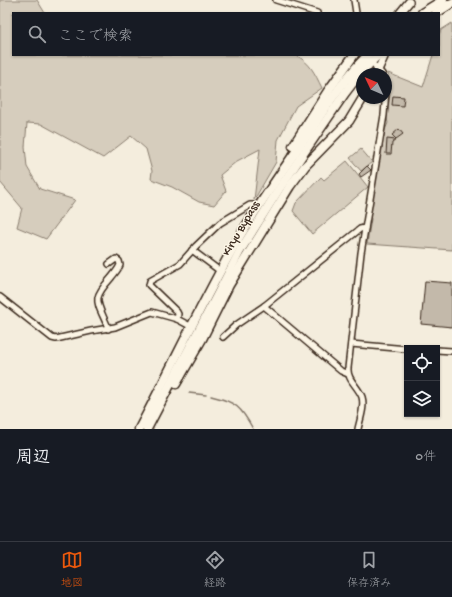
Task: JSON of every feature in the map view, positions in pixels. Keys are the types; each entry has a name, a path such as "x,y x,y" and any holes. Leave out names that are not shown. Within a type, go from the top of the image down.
{"highway":[{"path":"424,12 444,0"},
{"path":"438,12 452,3"},
{"path":"269,191 277,173 302,132 328,91 353,56"},
{"name":"Kiryu Bypass","path":"139,429 220,271 258,207 348,78 367,56"},
{"name":"Kiryu Bypass","path":"147,429 236,257 264,211 345,93 358,76 381,56"},
{"path":"160,404 169,395 185,369 229,285 294,181 305,166 349,121 359,104"}],"main road":[{"path":"401,12 409,1"},
{"path":"405,12 409,1"},
{"path":"378,68 381,56"}],"street":[{"path":"276,0 314,12"},
{"path":"354,0 356,12"},
{"path":"358,429 363,406 362,399 348,374 365,228 385,104"},
{"path":"177,319 177,312 151,287 150,283 153,279 180,264 192,250 230,216 250,205 258,207"},
{"path":"223,337 236,325 264,306 360,229 365,228"},
{"path":"192,250 220,271"},
{"path":"108,329 97,300 99,292 118,270 120,265 119,261 116,259 109,264"},
{"path":"0,297 43,332 54,339 90,331 108,329 152,312 177,319 192,327"},
{"path":"264,306 341,371 348,374"},
{"path":"351,344 404,349"},
{"path":"440,350 452,351"}],"shaded area":[{"path":"0,0 37,0 44,12 12,12 12,56 297,56 312,69 322,88 296,106 278,140 276,162 254,200 260,149 237,161 220,175 226,191 214,205 199,202 172,187 151,179 152,171 146,149 131,136 103,158 41,124 27,123 25,147 27,167 40,189 75,200 46,239 17,227 22,208 0,182"},
{"path":"452,23 452,250 367,244 371,219 370,216 385,130 388,123 389,104 392,104 392,75 423,87 433,56 440,56 441,30"},
{"path":"361,149 372,162 361,171 350,158"},
{"path":"347,161 368,187 312,234 293,211 296,203 321,177 324,180"}],"building":[{"path":"393,96 404,97 403,106 392,105"},
{"path":"399,129 403,134 396,139 392,135"},
{"path":"387,139 396,140 392,143 391,154 386,154"},
{"path":"367,166 371,170 361,177 359,174"},
{"path":"425,281 452,283 452,327 421,324"}],"waterway":[{"path":"189,393 206,395"},
{"path":"211,396 237,406 245,415 253,429"}]}
